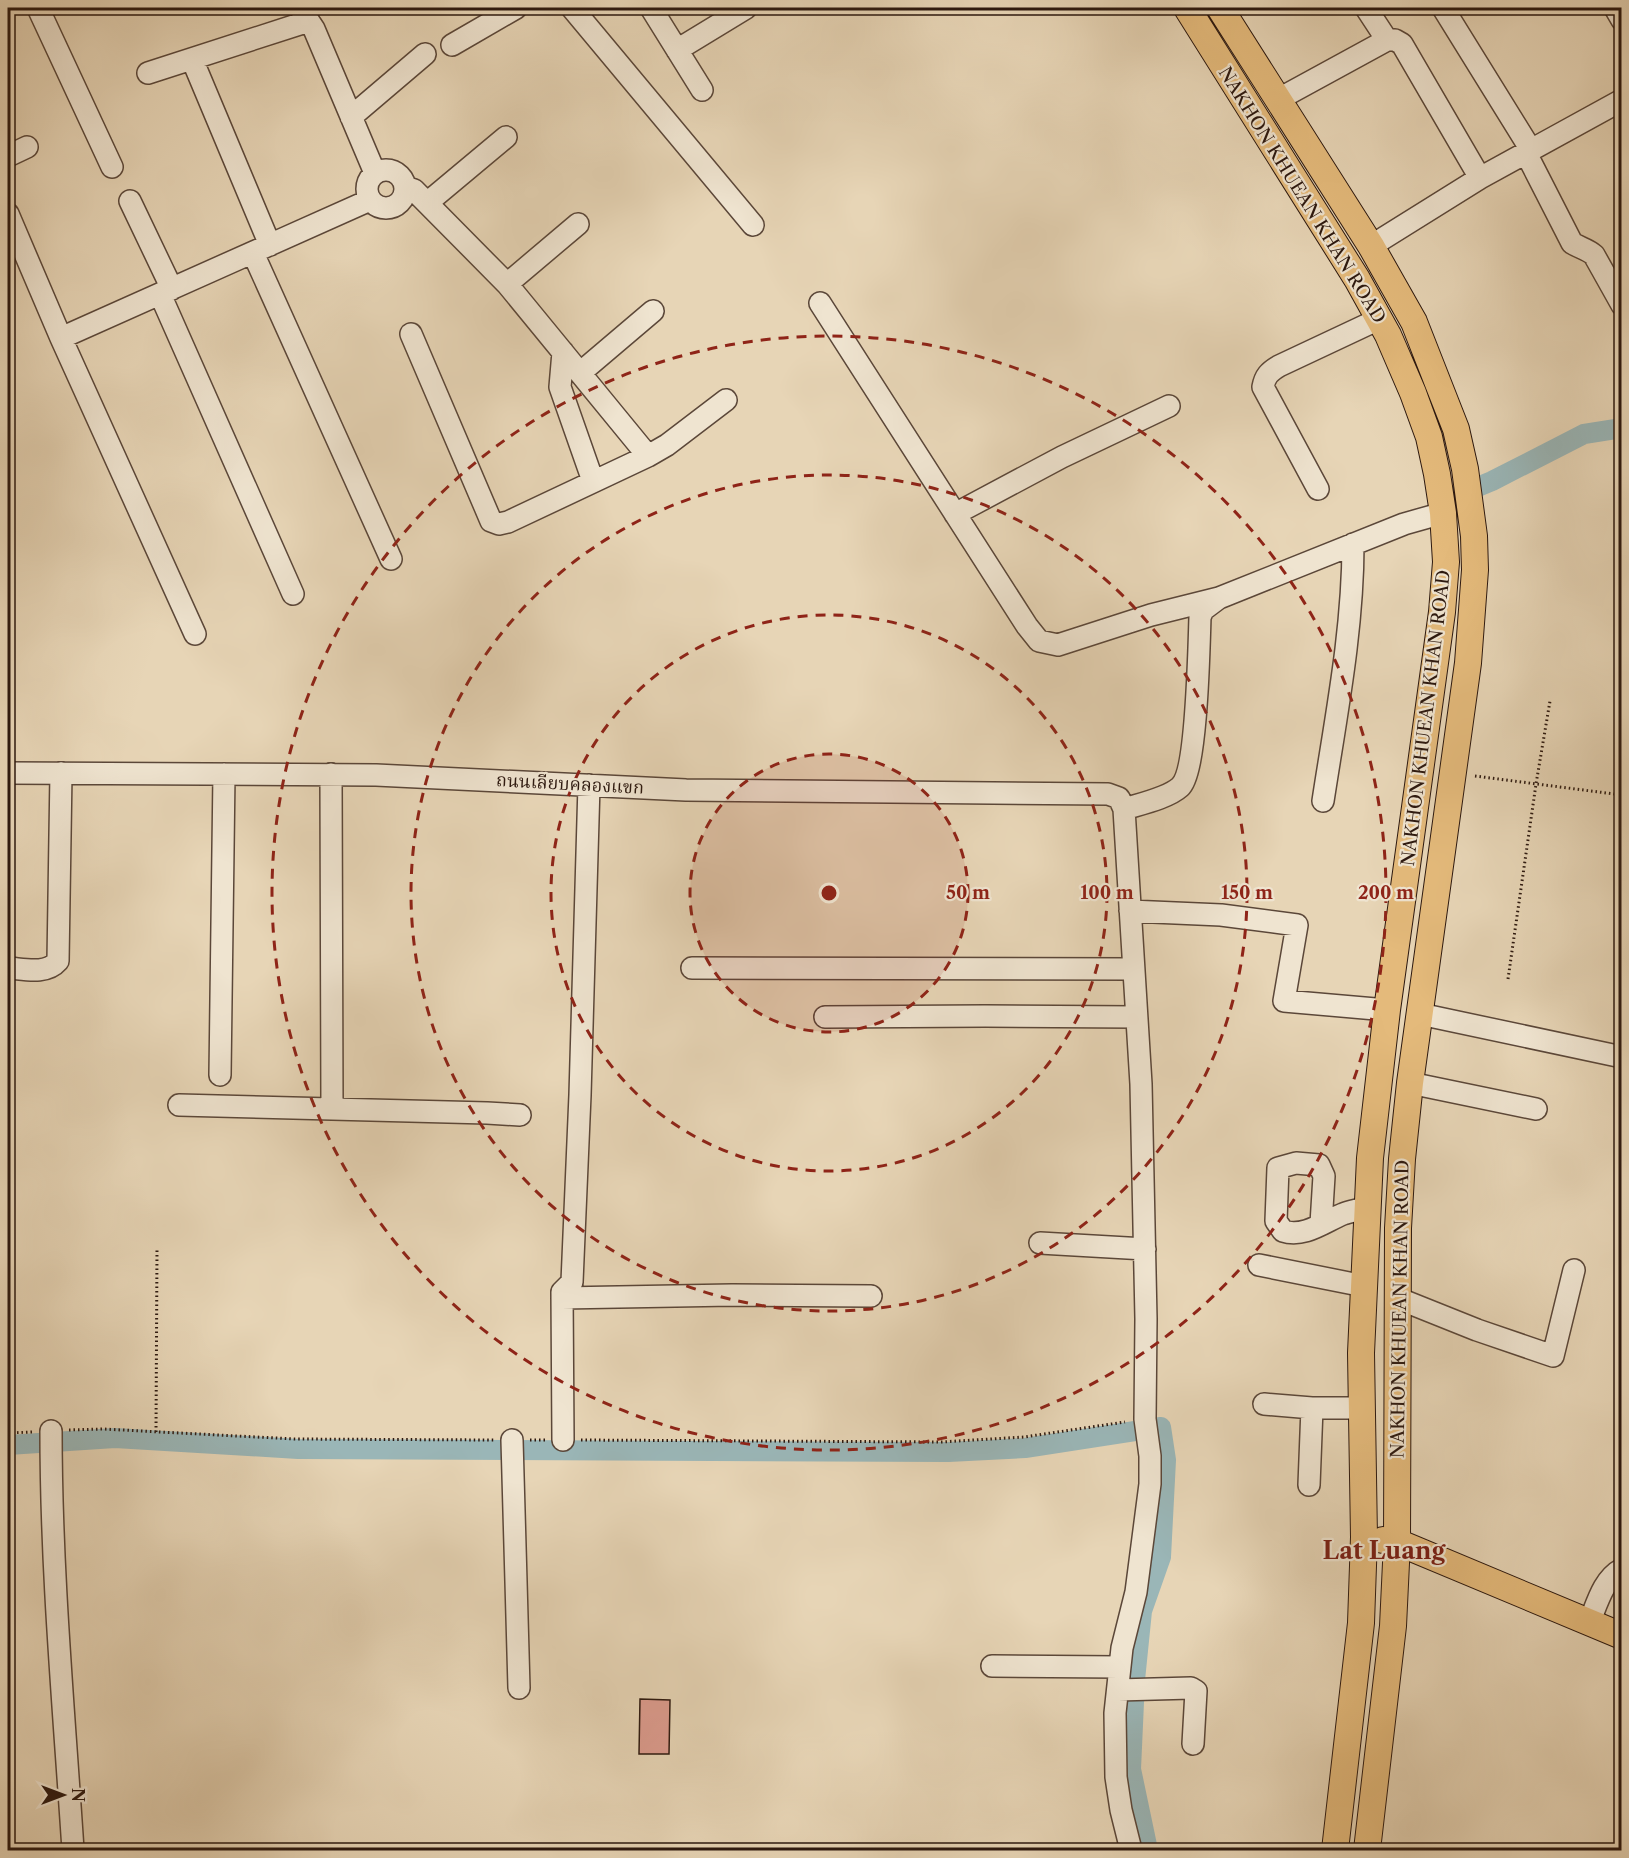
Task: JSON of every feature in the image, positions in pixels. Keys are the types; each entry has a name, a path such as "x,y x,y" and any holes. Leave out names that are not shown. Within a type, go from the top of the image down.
{"main road":[{"name":"NAKHON KHUEAN KHAN ROAD","path":"1187,8 1357,279 1388,335 1429,437 1442,502 1446,562 1442,612 1387,1010 1370,1158 1361,1353 1364,1537 1360,1623 1335,1851"},
{"name":"NAKHON KHUEAN KHAN ROAD","path":"1220,8 1371,246 1414,322 1456,429 1467,483 1474,536 1473,614 1468,663 1410,1083 1402,1170 1397,1298 1397,1542 1393,1626 1367,1851"},
{"path":"1236,87 1260,71"},
{"path":"1409,853 1440,857"},
{"path":"1362,1408 1397,1408"},
{"path":"1364,1537 1397,1542 1622,1636"}],"street":[{"path":"38,8 112,167"},
{"path":"452,45 516,8"},
{"path":"651,8 702,90"},
{"path":"677,50 746,8"},
{"path":"1366,8 1387,40"},
{"path":"1443,8 1528,152 1572,243 1588,249 1594,255 1622,305"},
{"path":"1615,8 1622,20"},
{"path":"580,10 753,225"},
{"path":"147,73 192,59 304,11 314,29 375,173"},
{"path":"1277,99 1387,40 1395,40 1402,44 1480,178"},
{"path":"351,117 425,54"},
{"path":"192,59 262,249 391,559"},
{"path":"1371,246 1480,178 1622,100"},
{"path":"427,203 506,137"},
{"path":"8,156 27,147"},
{"path":"394,171 399,175 405,187 402,200 392,207 380,207 370,200 367,189 370,177 375,173 394,171"},
{"path":"405,187 414,190 507,284 648,456"},
{"path":"61,338 370,200"},
{"path":"130,201 293,594"},
{"path":"8,214 61,338 195,634"},
{"path":"507,284 578,224"},
{"path":"820,303 1027,626 1039,641 1058,645 1151,615 1219,598 1404,524 1442,502"},
{"path":"580,373 653,311"},
{"path":"1318,489 1263,387 1265,378 1279,366 1379,319"},
{"path":"411,334 491,521 499,524 508,522 648,456 667,445 726,400"},
{"path":"563,352 560,387 593,482"},
{"path":"955,514 1062,457 1169,406"},
{"path":"1323,801 1348,643 1353,587 1353,544"},
{"path":"1131,1690 1120,1667 1122,1648 1136,1592 1150,1484 1150,1456 1145,1419 1146,1319 1141,1084 1124,809 1170,793 1182,786 1194,734 1200,617 1203,610 1219,598"},
{"name":"ถนนเลียบคลองแขก","path":"8,773 331,774 719,791 1108,794 1119,798 1124,809"},
{"path":"8,968 42,970 53,967 58,961 61,773"},
{"path":"220,1075 224,774"},
{"path":"331,774 332,1109"},
{"path":"563,1440 562,1292 572,1282 589,785"},
{"path":"1130,911 1221,915 1297,926 1284,1001 1387,1010"},
{"path":"692,968 1133,969"},
{"path":"1420,1014 1622,1057"},
{"path":"825,1017 1136,1017"},
{"path":"1410,1083 1536,1109"},
{"path":"179,1105 520,1115"},
{"path":"1322,1224 1367,1207"},
{"path":"1041,1243 1145,1249"},
{"path":"1259,1265 1364,1286"},
{"path":"1397,1298 1477,1330 1553,1356 1574,1270"},
{"path":"562,1298 732,1295 871,1296"},
{"path":"1264,1404 1312,1408 1362,1408"},
{"path":"1309,1485 1312,1408"},
{"path":"52,1440 60,1662 73,1851"},
{"path":"513,1449 519,1688"},
{"path":"1589,1623 1605,1586 1615,1572 1622,1569"},
{"path":"992,1666 1120,1667"},
{"path":"1131,1690 1191,1688 1196,1691 1193,1744"},
{"path":"1131,1690 1115,1713 1116,1777 1131,1851"}],"path":[{"path":"1508,979 1550,701"},
{"path":"1452,774 1622,795"},
{"path":"156,1432 157,1249"}],"building":[{"path":"640,1699 670,1700 669,1754 639,1754"}],"waterway":[{"path":"1456,496 1492,481 1584,434 1622,428"},
{"path":"8,1445 115,1438 298,1449 948,1452 1025,1448 1161,1427 1166,1460 1161,1557 1142,1611 1135,1680 1131,1769 1148,1850"}],"district":[{"name":"Lat Luang","path":"1384,1551"}]}
